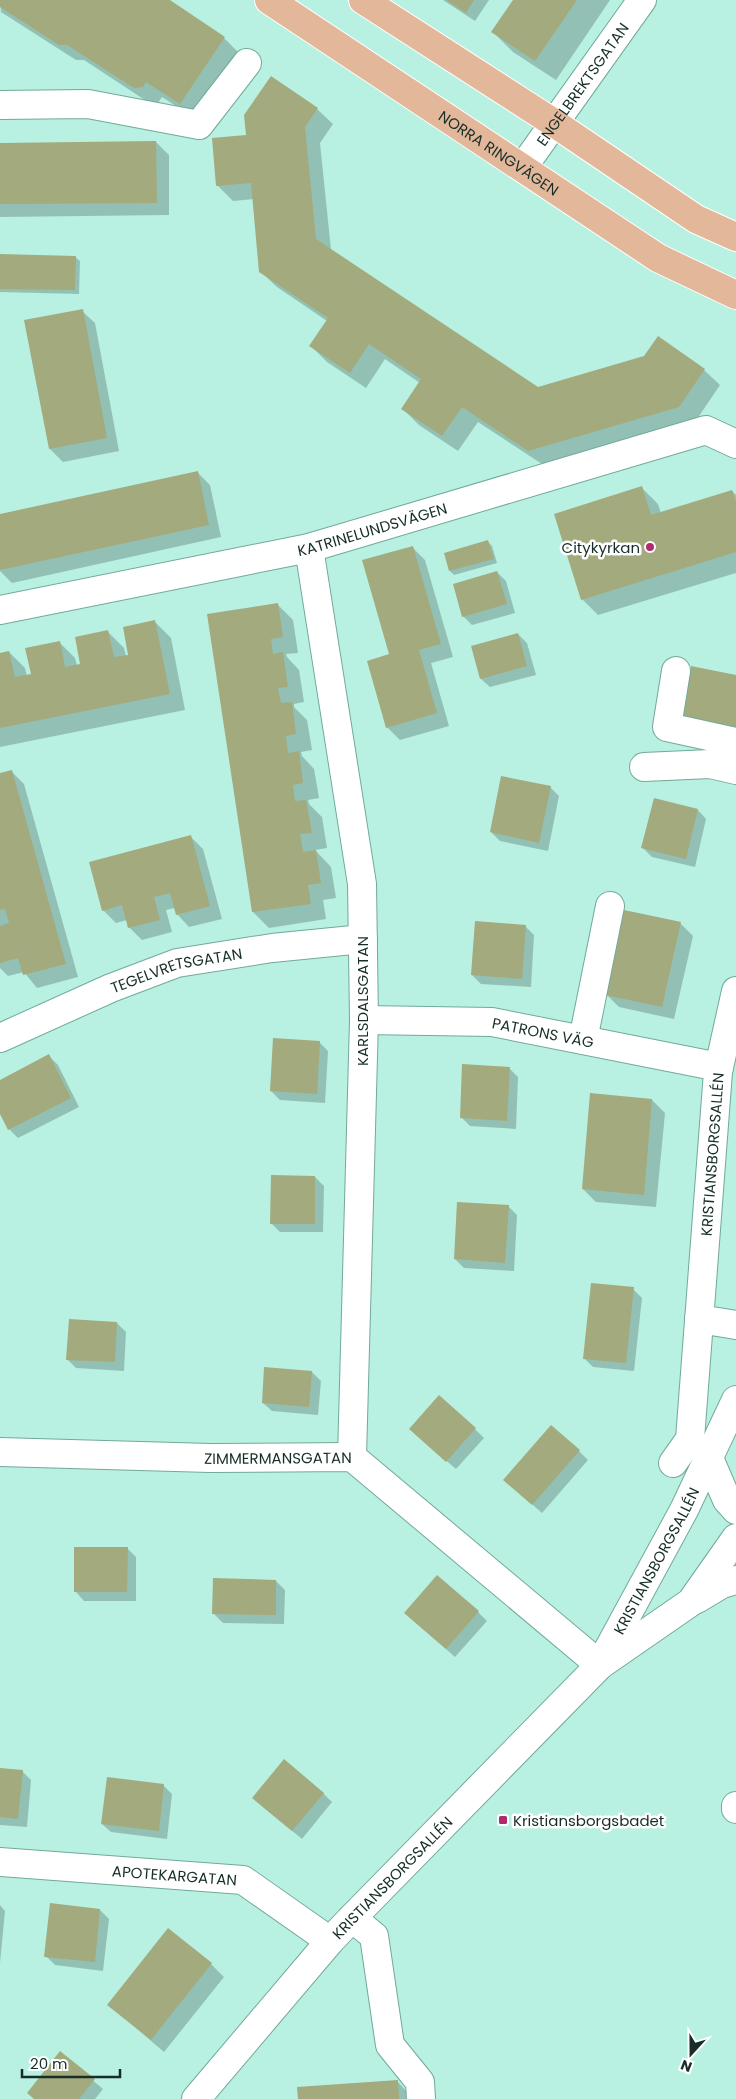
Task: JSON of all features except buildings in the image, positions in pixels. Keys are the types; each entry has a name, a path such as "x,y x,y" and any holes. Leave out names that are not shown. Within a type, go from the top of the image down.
{"main road":[{"name":"NORRA RINGVÄGEN","path":"269,0 658,258 736,294"},
{"path":"363,0 554,123 696,219 736,237"}],"street":[{"name":"ENGELBREKTSGATAN","path":"523,167 642,0"},
{"path":"0,105 88,104 198,126 247,63"},
{"name":"KATRINELUNDSVÄGEN","path":"0,610 309,548 706,430 736,444"},
{"name":"KARLSDALSGATAN","path":"309,548 362,884 364,1020 352,1457"},
{"path":"676,671 667,727 736,742"},
{"path":"644,767 710,764 736,770"},
{"path":"583,1040 610,906"},
{"name":"TEGELVRETSGATAN","path":"0,1038 111,988 177,963 272,948 363,939"},
{"name":"KRISTIANSBORGSALLÉN","path":"673,1463 690,1439 719,1067 736,991"},
{"name":"PATRONS VÄG","path":"364,1020 492,1022 719,1067"},
{"path":"699,1319 736,1325"},
{"name":"KRISTIANSBORGSALLÉN","path":"600,1665 684,1510 736,1400"},
{"name":"ZIMMERMANSGATAN","path":"0,1452 210,1458 352,1457 600,1665"},
{"path":"684,1510 733,1503 709,1458"},
{"name":"KRISTIANSBORGSALLÉN","path":"196,2099 330,1941 352,1918 600,1665 691,1602 736,1538"},
{"path":"691,1602 722,1584 736,1580"},
{"name":"APOTEKARGATAN","path":"0,1862 243,1880 330,1941"},
{"path":"352,1918 374,1936 390,2046 420,2082 421,2099"}],"place":[{"name":"Citykyrkan","path":"650,547"},
{"name":"Kristiansborgsbadet","path":"503,1820"}]}
